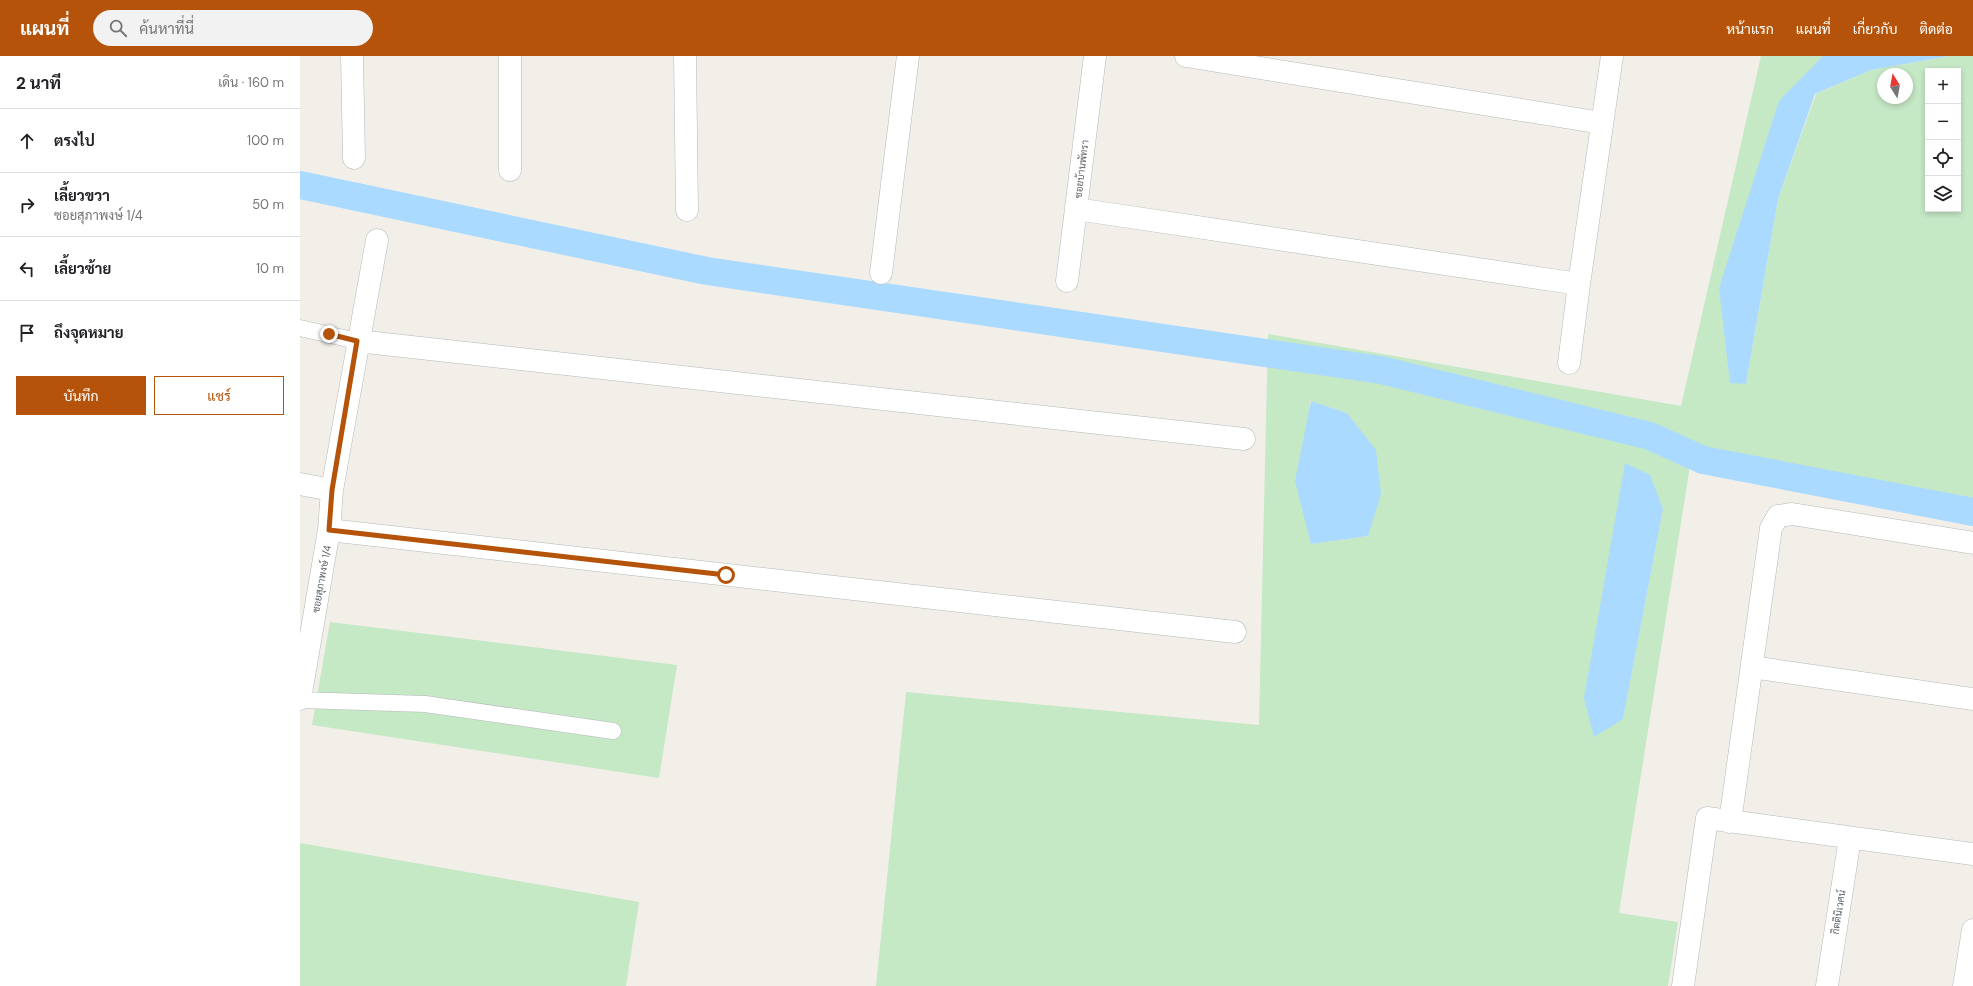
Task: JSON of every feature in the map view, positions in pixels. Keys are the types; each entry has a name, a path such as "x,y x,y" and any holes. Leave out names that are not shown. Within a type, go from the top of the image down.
{"street":[{"path":"352,56 354,158"},
{"path":"510,56 510,170"},
{"path":"685,56 687,210"},
{"path":"881,273 908,56"},
{"name":"ซอยบ้านพัทรา","path":"1067,282 1095,56"},
{"path":"1186,56 1602,123"},
{"path":"1569,363 1612,56"},
{"path":"1076,209 1579,284"},
{"name":"ซอยสุภาพงษ์ 1/4","path":"300,699 329,530 332,490 357,341 377,240"},
{"path":"357,341 1244,439"},
{"path":"300,484 332,490"},
{"path":"1730,822 1771,528 1778,516 1792,514 1973,544"},
{"path":"329,530 1235,632"},
{"path":"1752,667 1973,699"},
{"path":"1682,986 1707,818 1973,854"},
{"name":"กิตตินิเวศน์","path":"1827,986 1850,838"},
{"path":"1964,986 1973,930"}],"lane":[{"path":"300,328 357,341"},
{"path":"300,699 424,704 613,731"}],"green space":[{"path":"1761,56 1823,56 1779,102 1746,384 1778,199 1816,94 1871,70 1877,69 1877,104 1913,104 1913,68 1882,68 1949,56 1973,56 1973,502 1699,447 1690,466 1619,913 1678,922 1668,986 876,986 906,692 1259,725 1268,334 1681,406","holes":["1310,401 1347,413 1368,536 1311,544","1663,509 1623,718 1594,736"]},
{"path":"330,622 677,665 659,778 312,725"},
{"path":"300,843 639,902 626,986 300,986"}],"water":[{"path":"1823,56 1949,56 1877,68 1815,94 1778,199 1746,384 1730,383 1719,288 1779,101"},
{"path":"1311,401 1347,413 1376,450 1381,494 1368,536 1311,544 1295,481"},
{"path":"1625,463 1650,475 1663,509 1623,719 1594,737 1584,698"}],"waterway":[{"path":"300,185 707,271 1381,370 1650,436 1703,460 1973,512"}],"route":[{"path":"329,334 357,341 332,490 329,530 726,575"}]}
